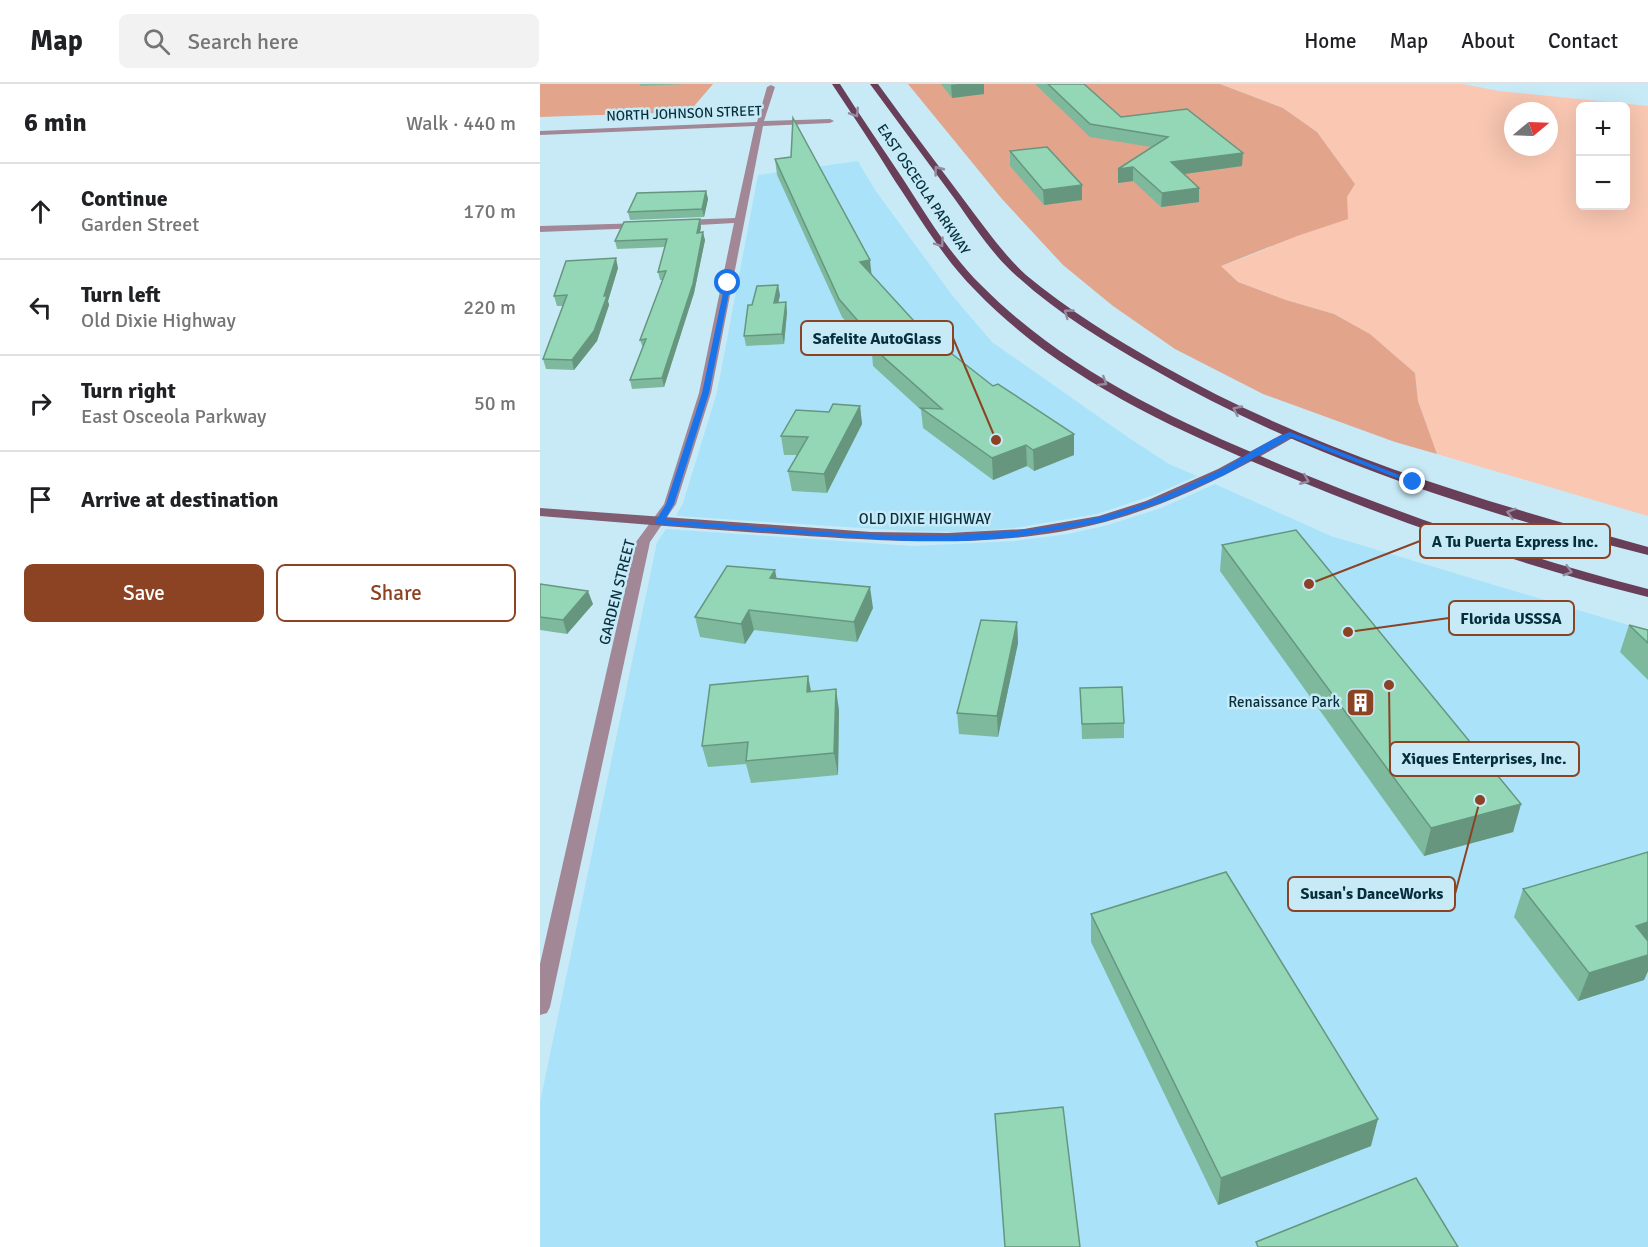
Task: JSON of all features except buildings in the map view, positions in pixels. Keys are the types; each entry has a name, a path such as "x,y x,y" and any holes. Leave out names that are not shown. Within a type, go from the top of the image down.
{"main road":[{"name":"EAST OSCEOLA PARKWAY","path":"836,84 940,244 989,299 1042,342 1110,386 1170,419 1251,458 1417,523 1533,561 1648,593"},
{"name":"EAST OSCEOLA PARKWAY","path":"874,84 997,250 1046,296 1092,330 1143,361 1206,395 1290,434 1413,482 1480,504 1648,551"}],"street":[{"name":"GARDEN STREET","path":"540,1007 643,542 670,504 705,393 756,136 762,123 771,87"},
{"name":"NORTH JOHNSON STREET","path":"540,133 830,121"},
{"path":"670,223 741,220"},
{"path":"540,229 647,224"},
{"name":"OLD DIXIE HIGHWAY","path":"540,512 905,538 1015,535 1075,525 1162,500 1251,458 1290,434"}],"shaded area":[{"path":"540,84 713,84 689,112 540,117"},
{"path":"908,84 1220,84 1283,108 1317,132 1355,184 1347,197 1348,219 1221,266 1238,282 1286,300 1334,314 1370,334 1415,373 1418,401 1437,454 1395,442 1263,394 1175,349 1113,306 1063,265 1002,199"},
{"path":"1220,84 1463,84 1499,91 1608,102 1576,102 1576,210 1630,210 1630,104 1648,106 1648,516 1437,454 1418,401 1415,373 1370,334 1334,314 1286,300 1238,282 1221,266 1276,244 1312,225 1328,213 1355,184 1317,132 1283,108"},
{"path":"858,161 875,190 952,295 992,342 1129,438 1169,464 1197,476 1154,495 1097,514 1014,528 967,532 908,531 676,516 683,503 717,392 758,175"},
{"path":"1215,484 1331,536 1648,631 1648,1247 540,1247 540,1102 657,542 666,529 913,546 1015,541 1068,534 1108,525 1161,508"}],"place":[{"name":"Safelite AutoGlass","path":"996,440"},
{"name":"A Tu Puerta Express Inc.","path":"1309,584"},
{"name":"Florida USSSA","path":"1348,632"},
{"name":"Xiques Enterprises, Inc.","path":"1389,685"},
{"name":"Renaissance Park","path":"1361,702"},
{"name":"Susan's DanceWorks","path":"1480,800"}],"route":[{"path":"728,283 705,393 670,504 659,522 905,538 1015,535 1102,519 1162,500 1251,458 1290,434 1413,482"}]}
